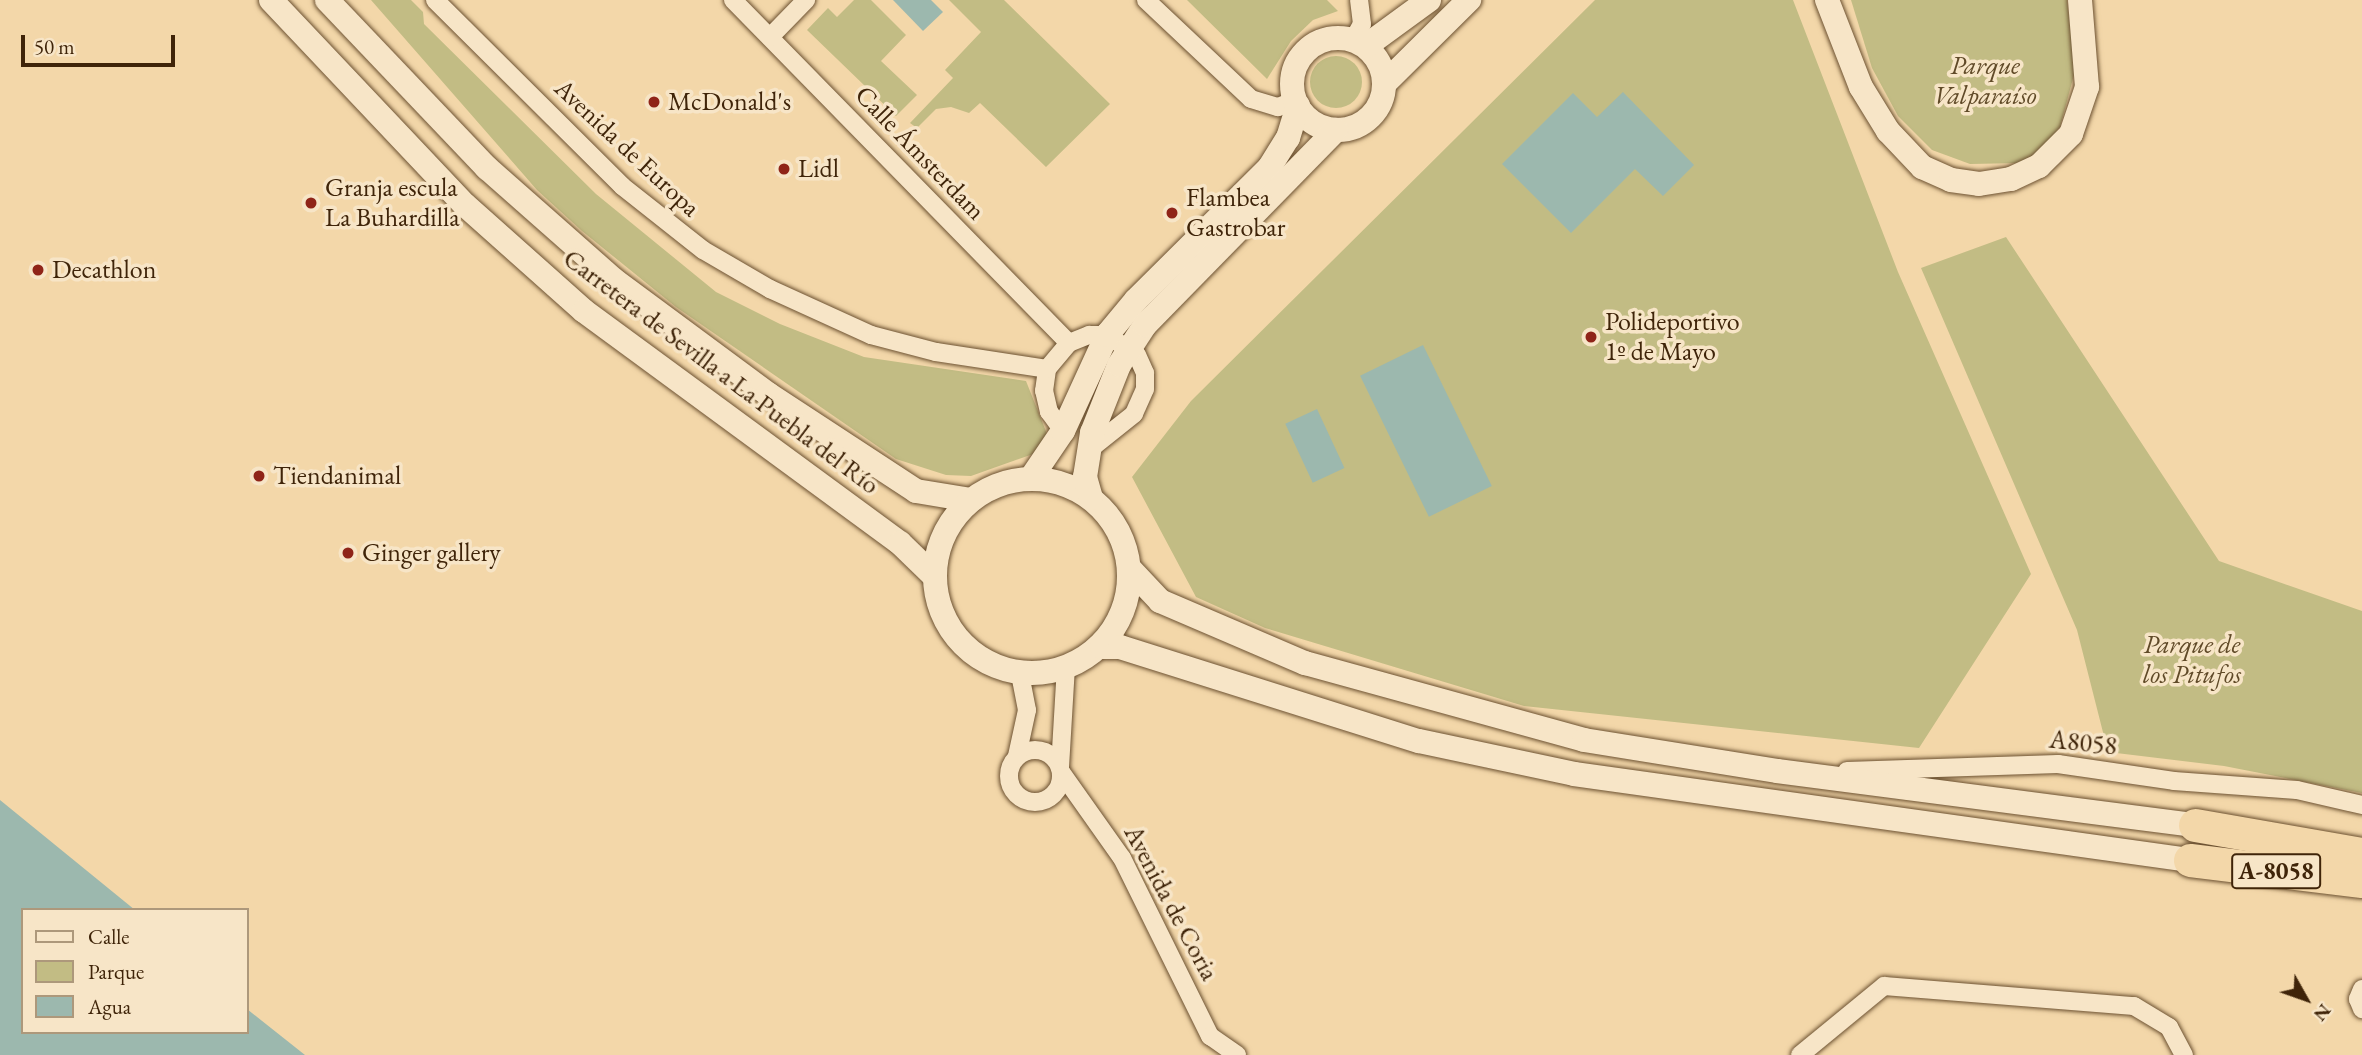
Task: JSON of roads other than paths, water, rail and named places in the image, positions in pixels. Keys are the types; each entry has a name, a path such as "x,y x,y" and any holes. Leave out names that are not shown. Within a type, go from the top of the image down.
{"highway":[{"name":"A-8058","path":"2195,825 2362,853"},
{"name":"A-8058","path":"2190,860 2362,881"}],"main road":[{"name":"Carretera de Sevilla a La Puebla del Río","path":"271,0 465,205 583,311 747,435 900,543 934,576"},
{"path":"327,0 487,168 614,280 768,394 916,491 971,500"},
{"path":"1031,478 1063,431 1107,335 1136,300 1269,168 1288,138 1297,103 1292,80 1302,55 1325,40 1359,43 1429,0"},
{"path":"1384,84 1469,0"},
{"path":"1827,0 1861,87 1888,131 1922,167 1951,180 1979,184 2011,179 2039,166 2071,134 2088,87 2080,0"},
{"path":"1297,103 1316,124 1336,130 1351,128 1371,117 1382,99 1382,70 1359,43"},
{"path":"1091,498 1085,477 1090,449 1119,365 1129,349 1178,288 1336,130"},
{"name":"A-8058","path":"2190,860 1574,774 1419,741 1120,647 1102,647 1066,667 1020,673 993,666 968,651 950,629 938,604 934,576 939,547 951,521 971,500 999,484 1031,478 1063,484 1091,498 1112,520 1130,569 1160,601 1305,663 1584,740 1797,773 2195,825"},
{"name":"A-8058","path":"1102,647 1126,600 1130,569"}],"street":[{"name":"Avenida de Europa","path":"435,0 627,190 703,250 770,289 871,335 936,352 1047,369"},
{"name":"Calle Ámsterdam","path":"733,0 1069,343"},
{"path":"770,37 806,0"},
{"path":"1146,0 1251,99 1278,107 1297,103"},
{"path":"1359,0 1362,23 1359,43"},
{"path":"1063,431 1049,412 1044,391 1047,369 1069,343 1090,335 1107,335 1129,349 1145,373 1143,401 1116,432 1090,449"},
{"path":"1020,673 1026,689 1023,729 1017,756 1008,777 1022,799 1033,803 1054,794 1060,770 1066,667"},
{"path":"1017,756 1042,750 1060,770"},
{"name":"A8058","path":"1797,773 2058,764 2174,781 2297,790 2362,804"},
{"name":"Avenida de Coria","path":"1060,770 1122,858 1210,1036 1237,1055"},
{"path":"1800,1055 1884,986 2134,1006 2169,1027 2184,1055"},
{"path":"2362,989 2358,999 2362,1009"}],"water":[{"path":"893,0 931,0 943,12 923,31"},
{"path":"1623,92 1694,165 1663,196 1635,169 1571,233 1502,164 1573,93 1597,117"},
{"path":"1423,345 1492,486 1429,517 1360,376"},
{"path":"1317,409 1344,468 1313,483 1285,424"},
{"path":"0,800 133,908 21,908 21,1034 248,1034 248,1010 305,1055 0,1055"}],"place":[{"name":"McDonald's","path":"654,102"},
{"name":"Lidl","path":"784,169"},
{"name":"Granja escula La Buhardilla","path":"311,203"},
{"name":"Flambea Gastrobar","path":"1172,213"},
{"name":"Decathlon","path":"38,270"},
{"name":"Polideportivo 1º de Mayo","path":"1591,337"},
{"name":"Tiendanimal","path":"259,476"},
{"name":"Ginger gallery","path":"348,553"}],"park label":[{"name":"Parque Valparaíso","path":"1985,81"},
{"name":"Parque de los Pitufos","path":"2192,660"}]}
